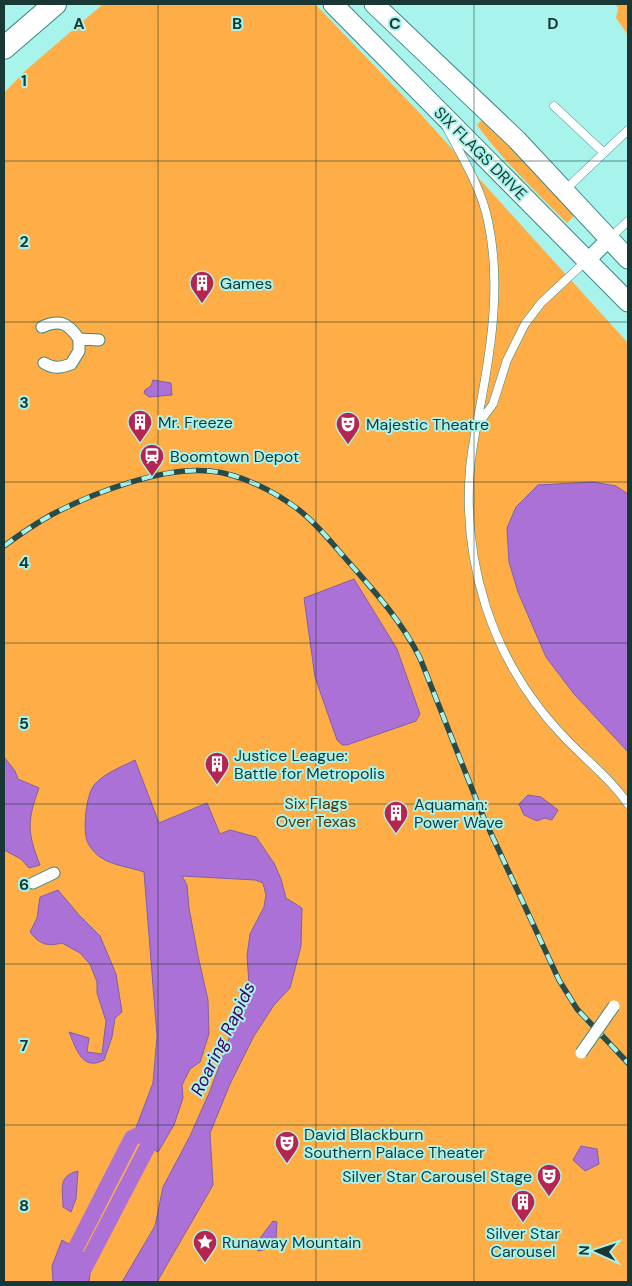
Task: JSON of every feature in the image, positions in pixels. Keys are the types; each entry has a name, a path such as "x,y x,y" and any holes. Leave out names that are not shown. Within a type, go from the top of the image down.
{"main road":[{"path":"4,48 55,4"}],"street":[{"name":"SIX FLAGS DRIVE","path":"333,4 628,302"},
{"name":"SIX FLAGS DRIVE","path":"374,4 517,140 628,259"},
{"path":"588,260 610,239"},
{"path":"42,327 54,322 64,324 74,331 79,339 79,351 71,364 52,368 44,363"},
{"path":"79,339 99,340"},
{"path":"33,883 54,873"},
{"path":"581,1053 614,1006"}],"lane":[{"path":"554,106 604,153"},
{"path":"436,107 479,188 492,239 494,271 493,315 485,380 470,470 469,506 476,570 486,608 499,640 528,693 549,721 609,781 628,804"},
{"path":"564,192 628,130"},
{"path":"610,239 628,221"},
{"path":"476,427 493,404 512,348 525,324 541,304 588,260"},
{"path":"609,781 628,795"}],"green space":[{"name":"Six Flags Over Texas","path":"103,4 315,4 416,109 628,343 628,1282 4,1282 4,93 25,71"},
{"path":"615,4 628,4 628,35 616,18 618,8"},
{"path":"483,119 576,214 567,223 520,176 487,138 477,125"}],"shaded area":[{"path":"153,380 171,383 172,395 149,397 144,393 151,386"},
{"path":"593,482 616,486 628,494 628,752 574,694 546,657 518,592 509,562 507,528 516,507 538,485"},
{"path":"354,579 397,649 420,714 416,721 347,745 342,745 337,740 315,677 304,598"},
{"path":"4,757 15,771 18,779 39,788 32,809 30,826 33,844 40,865 29,868 21,859 4,850"},
{"path":"135,760 159,823 207,803 220,834 230,830 256,837 274,863 286,898 302,908 301,946 290,988 274,1005 254,1036 230,1084 210,1133 213,1185 157,1282 122,1282 155,1226 163,1187 190,1136 210,1091 249,983 247,956 250,934 264,907 266,895 263,883 255,880 182,876 187,885 189,908 208,1000 209,1034 200,1062 190,1069 182,1085 183,1098 174,1125 158,1152 132,1138 153,1083 157,1036 144,872 100,857 89,845 85,830 87,804 95,784 108,773"},
{"path":"528,795 541,797 558,810 552,820 545,818 537,821 524,815 519,804"},
{"path":"58,890 100,936 116,974 122,1012 115,1018 112,1037 104,1060 96,1063 85,1061 77,1051 69,1032 89,1038 87,1052 102,1054 106,1021 97,993 97,982 90,964 80,953 62,943 44,944 30,932 37,918 40,897"},
{"path":"581,1146 597,1149 599,1164 585,1171 573,1160"},
{"path":"78,1171 76,1199 71,1212 63,1207 62,1189 67,1176"},
{"path":"273,1221 277,1222 276,1239 263,1250 258,1251 254,1246"},
{"path":"62,1240 96,1260 90,1273 89,1282 53,1282 52,1266"}],"waterway":[{"name":"Roaring Rapids","path":"76,1271 85,1267 148,1146 147,1131 151,1125"},
{"name":"Roaring Rapids","path":"73,1282 71,1257 132,1138 147,1131"}],"railway":[{"path":"4,546 45,518 87,498 128,483 171,473 210,471 233,476 257,484 279,496 306,515 377,594 413,644 482,814 559,980 577,1009 628,1063"}],"place":[{"name":"Games","path":"202,304"},
{"name":"Mr. Freeze","path":"140,443"},
{"name":"Majestic Theatre","path":"348,445"},
{"name":"Boomtown Depot","path":"152,477"},
{"name":"Justice League: Battle for Metropolis","path":"217,785"},
{"name":"Aquaman: Power Wave","path":"396,834"},
{"name":"David Blackburn Southern Palace Theater","path":"287,1164"},
{"name":"Silver Star Carousel Stage","path":"549,1197"},
{"name":"Silver Star Carousel","path":"523,1223"},
{"name":"Runaway Mountain","path":"205,1263"}]}
